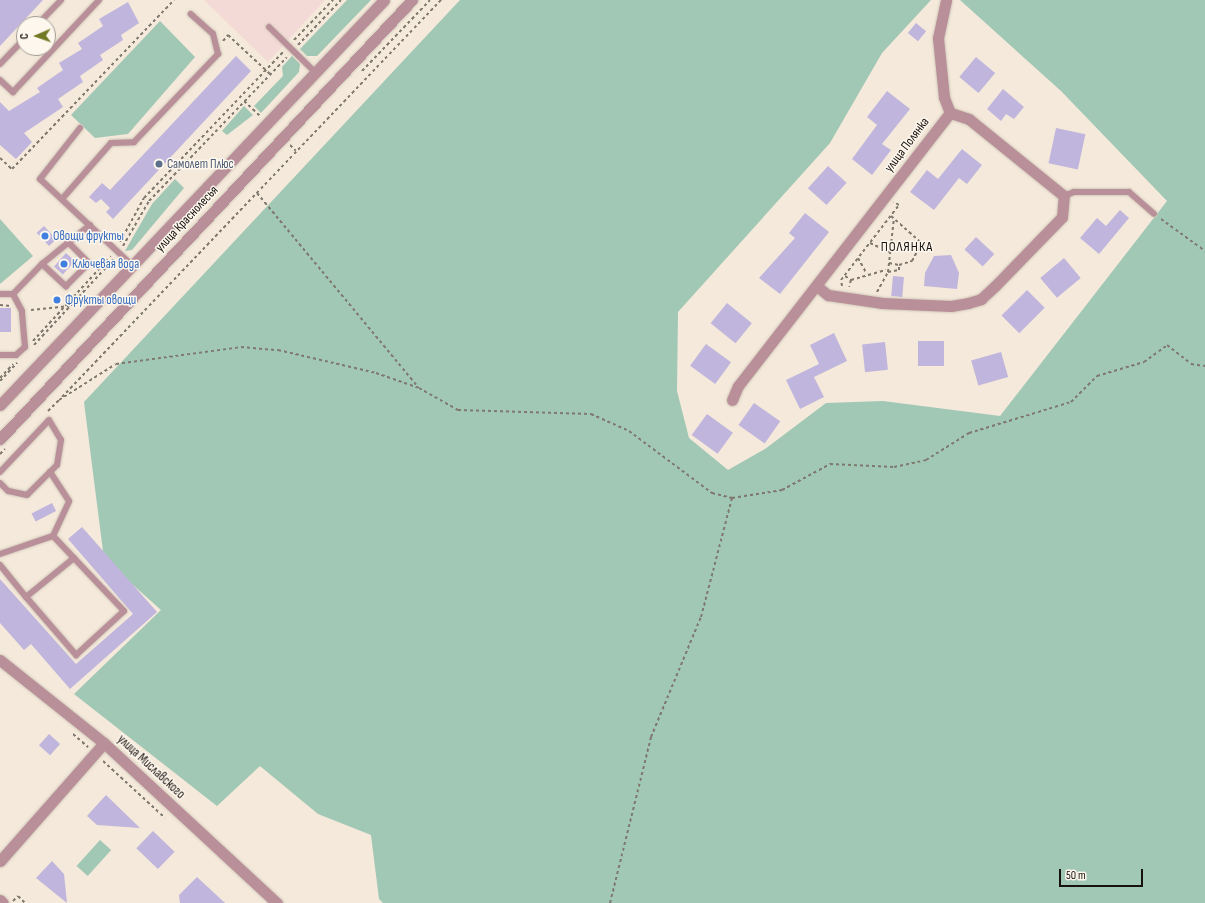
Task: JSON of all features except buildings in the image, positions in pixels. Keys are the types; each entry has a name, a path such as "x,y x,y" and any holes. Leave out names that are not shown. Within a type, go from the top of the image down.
{"street":[{"name":"улица Краснолесья","path":"0,405 132,264 384,0"},
{"name":"улица Краснолесья","path":"0,439 412,0"},
{"path":"818,287 828,295 882,303 951,306 980,299 1062,217 1064,196 969,119 950,113 944,97 938,38 946,0"},
{"name":"улица Полянка","path":"732,400 738,386 818,287 950,113"},
{"name":"улица Миславского","path":"0,660 104,743 277,903"},
{"path":"0,861 104,743"},
{"path":"0,900 3,903"}],"lane":[{"path":"46,16 61,0"},
{"path":"0,80 13,92 99,0"},
{"path":"62,199 111,143 134,142 218,54 214,34 191,14"},
{"path":"269,27 316,72"},
{"path":"0,64 16,47"},
{"path":"80,128 40,179 90,225 117,253 132,264"},
{"path":"1064,196 1074,192 1129,192 1154,214"},
{"path":"0,294 14,294 42,264 90,225"},
{"path":"42,264 66,286 89,263 68,242"},
{"path":"0,355 16,355 25,347 22,311 14,294"},
{"path":"0,472 49,420 61,440 57,465 27,495 8,491 0,483"},
{"path":"0,554 53,536 69,501 50,472"},
{"path":"0,565 76,655 124,611 53,536"},
{"path":"26,597 74,558"}],"path":[{"path":"0,158 12,169 174,0"},
{"path":"333,0 291,48 270,74 148,201 117,253 70,306 31,346 65,306 117,253 144,198 266,70 291,48 341,0"},
{"path":"43,417 441,0"},
{"path":"216,47 228,35 270,74"},
{"path":"257,193 419,388"},
{"path":"855,289 848,288 841,284 845,276 899,205 886,197"},
{"path":"1154,214 1205,251"},
{"path":"891,216 927,248"},
{"path":"870,291 878,292 887,271 894,218"},
{"path":"870,242 889,252"},
{"path":"889,263 899,265 915,258 921,244"},
{"path":"858,258 867,274"},
{"path":"848,288 851,280 867,274 899,270 899,265"},
{"path":"845,276 851,280"},
{"path":"22,311 70,306"},
{"path":"59,400 116,364 241,347 278,350 376,373 419,388 458,410 591,414 629,431 712,493 732,498 782,490 830,464 894,467 926,460 969,433 1071,402 1097,376 1144,362 1167,346 1192,364 1205,366"},
{"path":"0,378 21,357 0,381"},
{"path":"610,903 651,737 701,617 732,498"},
{"path":"12,903 18,896 25,903"}],"shaded area":[{"path":"204,0 325,0 268,62"}],"green space":[{"path":"347,0 371,0 317,56 307,56 300,49"},
{"path":"460,0 931,0 882,53 830,143 678,312 677,391 689,438 728,470 765,449 826,403 883,401 1000,416 1167,201 1061,91 960,0 1205,0 1205,903 383,903 379,899 371,835 318,814 260,766 217,806 74,694 161,610 104,559 84,402"},
{"path":"160,21 195,57 128,134 95,138 71,115"},
{"path":"292,56 300,64 299,72 261,113 254,106 283,76 282,67"},
{"path":"244,106 253,115 227,135 222,131"},
{"path":"175,179 184,188 132,250 125,251 152,204"},
{"path":"0,219 33,256 0,284"},
{"path":"100,840 111,850 88,876 77,866"}],"place":[{"name":"Самолет Плюс","path":"159,164"},
{"name":"Овощи фрукты","path":"45,236"},
{"name":"Ключевая вода","path":"64,264"},
{"name":"Фрукты овощи","path":"57,300"}],"district":[{"name":"ПОЛЯНКА","path":"907,247"}]}
